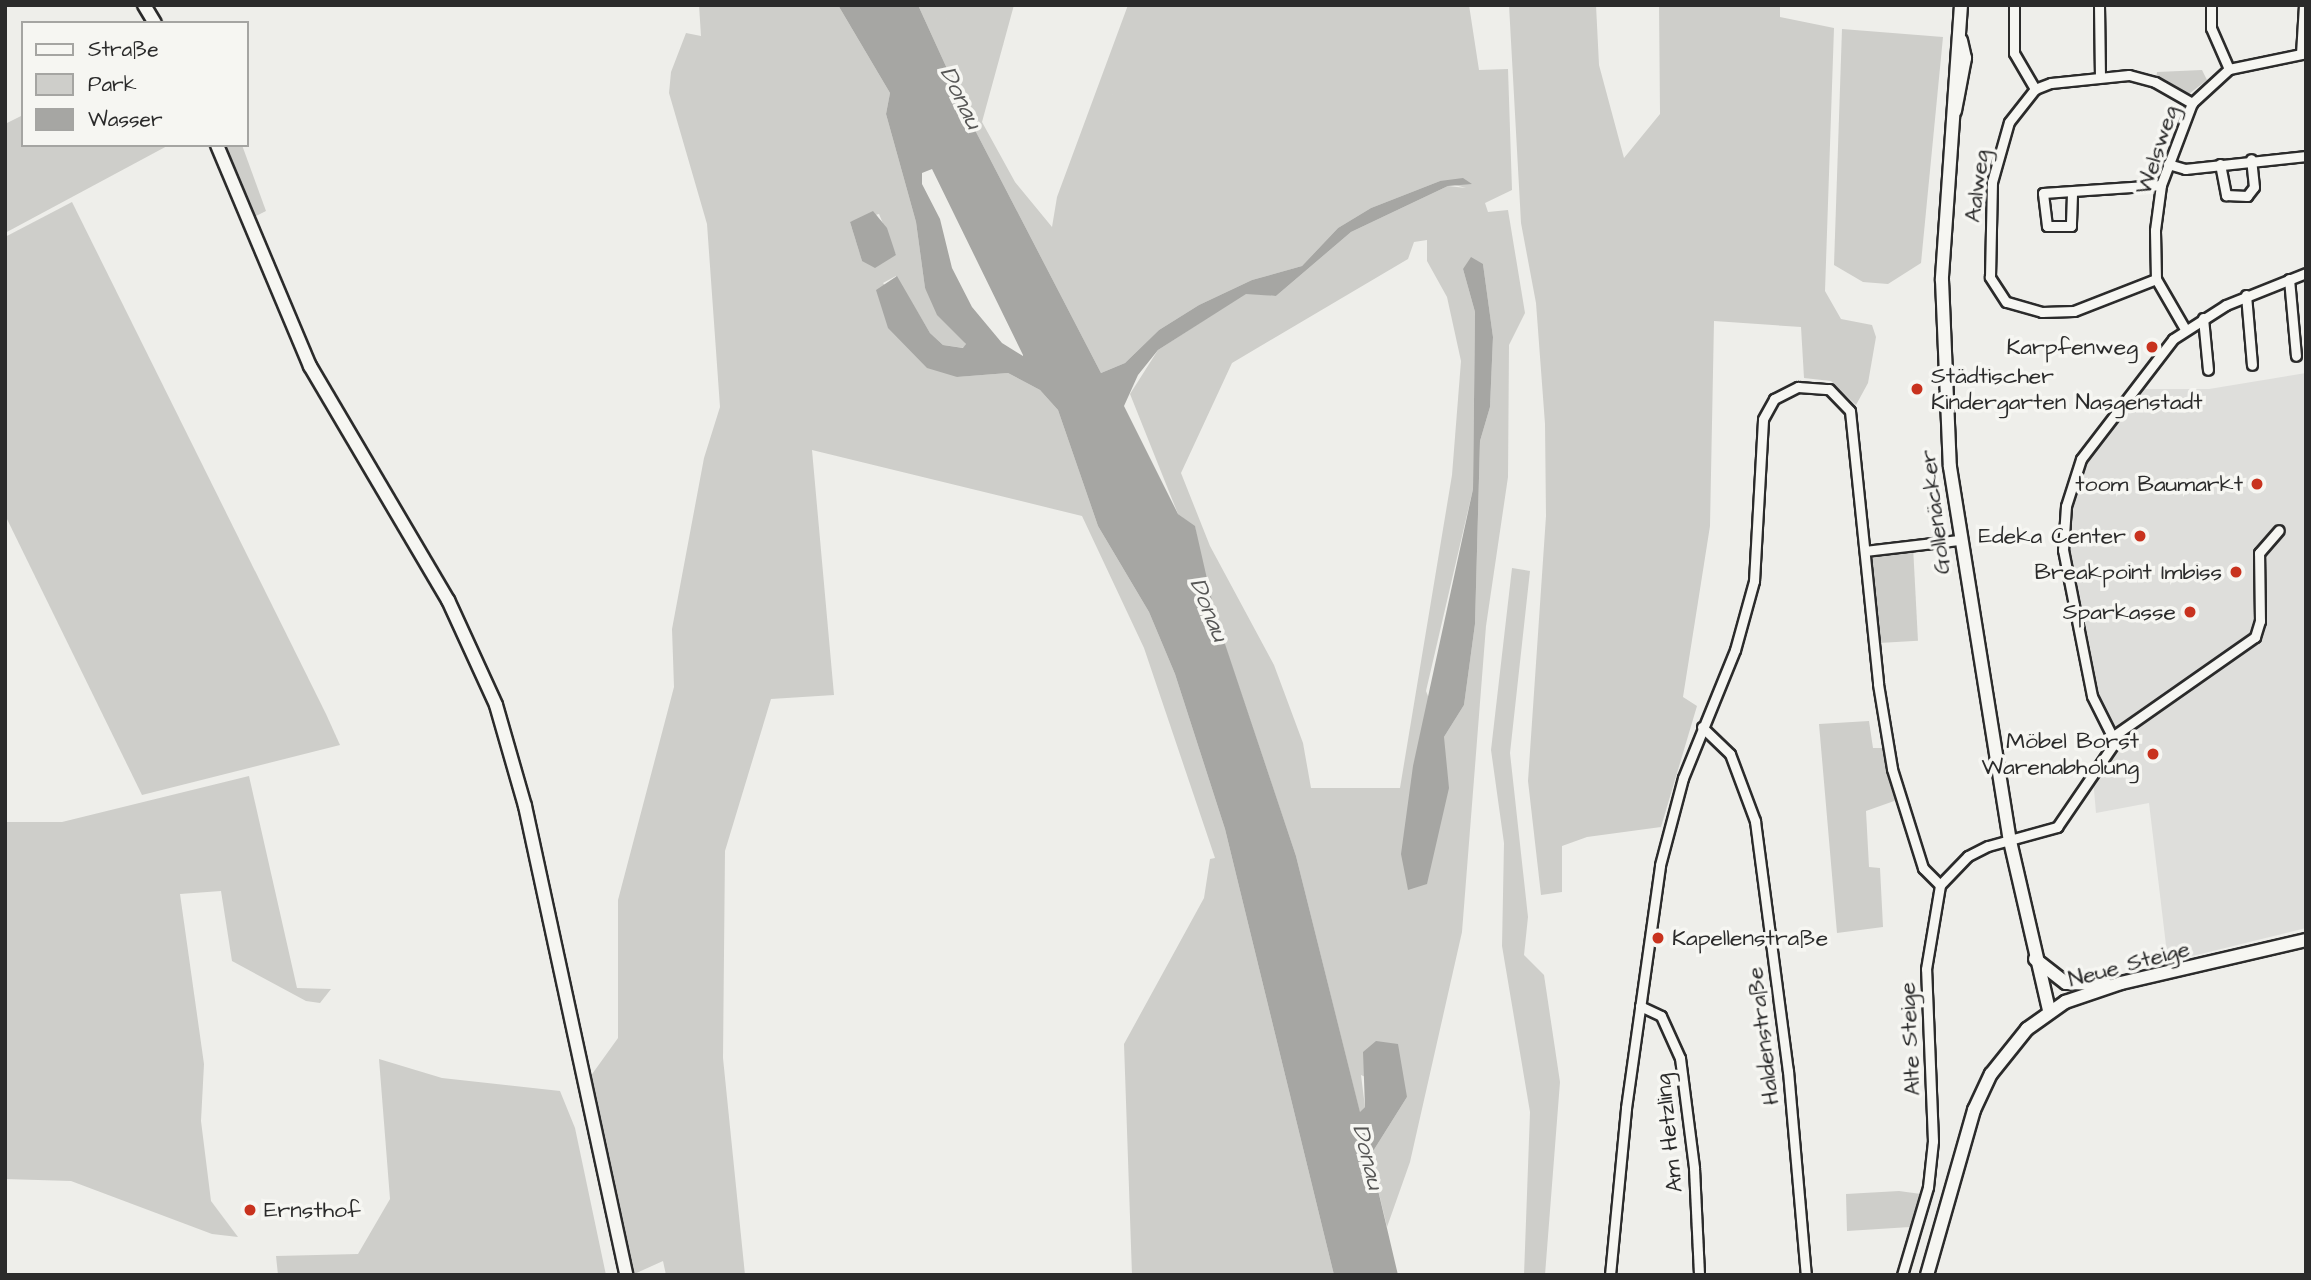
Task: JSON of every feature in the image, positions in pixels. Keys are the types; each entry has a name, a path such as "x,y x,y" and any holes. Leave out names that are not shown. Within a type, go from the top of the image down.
{"street":[{"path":"144,5 154,21"},
{"name":"Gollenäcker","path":"1961,5 1950,126 1941,333 1958,540 2010,841 2034,958 2049,1010"},
{"path":"2014,5 2012,43 2035,89 2100,75 2142,78 2192,103"},
{"path":"2099,5 2100,75"},
{"path":"2210,5 2211,28 2230,69"},
{"path":"2303,53 2304,5"},
{"name":"Welsweg","path":"2156,279 2161,185 2192,103 2230,69 2303,53"},
{"name":"Aalweg","path":"2035,89 2008,122 1992,182 1990,277 1999,295 2018,307 2064,312 2156,279"},
{"path":"218,147 310,366 448,600 496,705 525,806 626,1275"},
{"path":"2168,164 2185,169 2251,159 2306,156"},
{"path":"2220,164 2226,195 2247,196 2254,187 2251,159"},
{"path":"2072,194 2073,222 2066,229 2053,230 2045,222 2043,193 2072,194 2161,185"},
{"path":"1611,1275 1640,1006 1660,865 1702,727 1744,622 1760,541 1763,419 1767,406 1785,392 1820,387 1850,411 1892,769 1923,868 1940,885 1968,856 2010,841 2043,834 2069,816 2113,748 2115,735 2092,696 2063,550 2066,506 2089,445 2157,353 2185,329 2246,295 2306,273"},
{"path":"2156,279 2185,329"},
{"path":"2289,279 2296,356"},
{"path":"2246,295 2252,365"},
{"path":"2203,318 2208,370"},
{"path":"2115,735 2255,637 2260,621 2259,553 2279,530"},
{"path":"1865,551 1958,540"},
{"name":"Haldenstraße","path":"1702,727 1730,754 1755,821 1788,1074 1806,1275"},
{"name":"Alte Steige","path":"1902,1275 1928,1187 1933,1140 1926,969 1940,885"},
{"name":"Neue Steige","path":"1927,1275 1981,1094 2008,1049 2049,1010 2121,983 2306,940"},
{"path":"2034,958 2066,983 2121,983"},
{"name":"Am Hetzling","path":"1640,1006 1661,1016 1680,1058 1695,1168 1699,1275"}],"shaded area":[{"path":"2306,373 2306,928 2168,962 2149,803 2096,813 2093,778 2112,748 2086,669 2063,550 2066,506 2081,459 2134,389 2209,389"}],"green space":[{"path":"699,5 838,5 890,93 886,114 916,222 925,288 966,344 964,348 943,345 930,333 896,276 883,283 957,377 1008,373 1040,390 1058,410 1098,526 1149,612 1175,674 1225,829 1334,1275 1132,1275 1124,1044 1204,898 1210,859 1215,858 1144,648 1082,516 812,450 834,695 771,699 725,851 723,1058 745,1275 666,1275 663,1261 632,1275 590,1077 618,1038 618,900 674,687 672,629 704,458 720,407 707,224 669,93 671,72 686,33 701,36","holes":["879,214 896,255 862,261 850,222"]},
{"path":"918,5 1014,5 982,122 1015,182 1052,227 1057,197 1128,5 1469,5 1479,70 1508,69 1512,190 1485,203 1488,212 1508,210 1525,313 1509,345 1508,477 1486,626 1462,932 1410,1162 1387,1227 1370,1156 1407,1097 1361,1075 1365,1107 1360,1113 1296,856 1207,592 1195,527 1178,514 1130,394 1158,350 1246,293 1276,296 1351,232 1448,186 1466,188 1440,181 1371,208 1338,228 1302,266 1252,280 1199,305 1159,330 1125,363 1101,373 975,130","holes":["1427,240 1427,261 1447,297 1461,361 1452,475 1400,788 1311,788 1303,743 1274,665 1210,546 1181,473 1232,363 1408,259 1414,242","1483,264 1493,337 1490,407 1480,441 1475,624 1464,705 1444,737 1426,691 1473,489 1475,312 1463,269"]},
{"path":"1509,5 1596,5 1599,65 1624,158 1660,114 1659,5 1780,5 1780,17 1834,28 1825,291 1841,319 1872,325 1876,337 1868,383 1856,405 1831,381 1804,378 1801,327 1714,321 1710,526 1683,697 1697,706 1661,827 1587,837 1562,846 1562,892 1541,895 1528,781 1546,516 1545,424 1536,303 1521,223"},
{"path":"1842,29 1943,37 1921,263 1888,284 1863,282 1834,265"},
{"path":"2202,70 2207,80 2189,94 2156,80 2157,72"},
{"path":"21,116 21,147 165,147 5,233 5,124"},
{"path":"224,147 243,147 266,211 252,218"},
{"path":"72,202 340,745 142,795 5,515 5,237"},
{"path":"1913,546 1918,641 1870,643 1865,549"},
{"path":"1512,568 1530,571 1510,753 1528,917 1524,955 1544,975 1560,1082 1545,1275 1524,1275 1530,1112 1502,946 1504,843 1491,750"},
{"path":"1869,721 1873,748 1883,748 1897,800 1866,811 1869,867 1880,868 1883,927 1837,933 1819,724"},
{"path":"249,776 297,988 331,989 320,1003 306,1001 232,961 221,891 180,894 204,1064 201,1121 211,1201 238,1237 212,1234 71,1181 5,1179 5,822 62,822"},
{"path":"379,1059 442,1078 560,1091 575,1128 606,1275 278,1275 276,1256 358,1254 390,1199"},
{"path":"1899,1191 1921,1194 1910,1227 1847,1231 1846,1194"}],"water":[{"name":"Donau","path":"838,5 918,5 975,130 1101,373 1125,363 1159,330 1199,305 1252,280 1302,266 1338,228 1371,208 1440,181 1463,178 1472,184 1448,186 1351,232 1276,296 1246,294 1158,350 1138,375 1124,406 1178,514 1195,526 1215,614 1296,856 1360,1112 1365,1107 1363,1052 1376,1041 1398,1044 1407,1097 1370,1156 1398,1275 1334,1275 1225,829 1175,674 1149,612 1098,526 1058,410 1040,390 1008,373 957,377 927,368 888,328 876,290 897,276 930,333 943,345 963,348 966,344 937,315 925,288 916,222 886,114 890,93","holes":["932,169 1023,356 1002,343 972,307 952,268 940,219 922,184 922,173"]},
{"path":"873,211 887,228 896,255 875,268 862,261 850,222"},
{"path":"1471,257 1483,264 1493,337 1490,407 1480,441 1475,624 1464,705 1444,737 1449,788 1427,884 1408,890 1401,854 1413,766 1473,489 1475,312 1463,269"}],"place":[{"name":"Karpfenweg","path":"2152,347"},
{"name":"Städtischer Kindergarten Nasgenstadt","path":"1917,389"},
{"name":"toom Baumarkt","path":"2257,484"},
{"name":"Edeka Center","path":"2140,536"},
{"name":"Breakpoint Imbiss","path":"2236,572"},
{"name":"Sparkasse","path":"2190,612"},
{"name":"Möbel Borst Warenabholung","path":"2153,754"},
{"name":"Kapellenstraße","path":"1658,938"},
{"name":"Ernsthof","path":"250,1210"}]}
